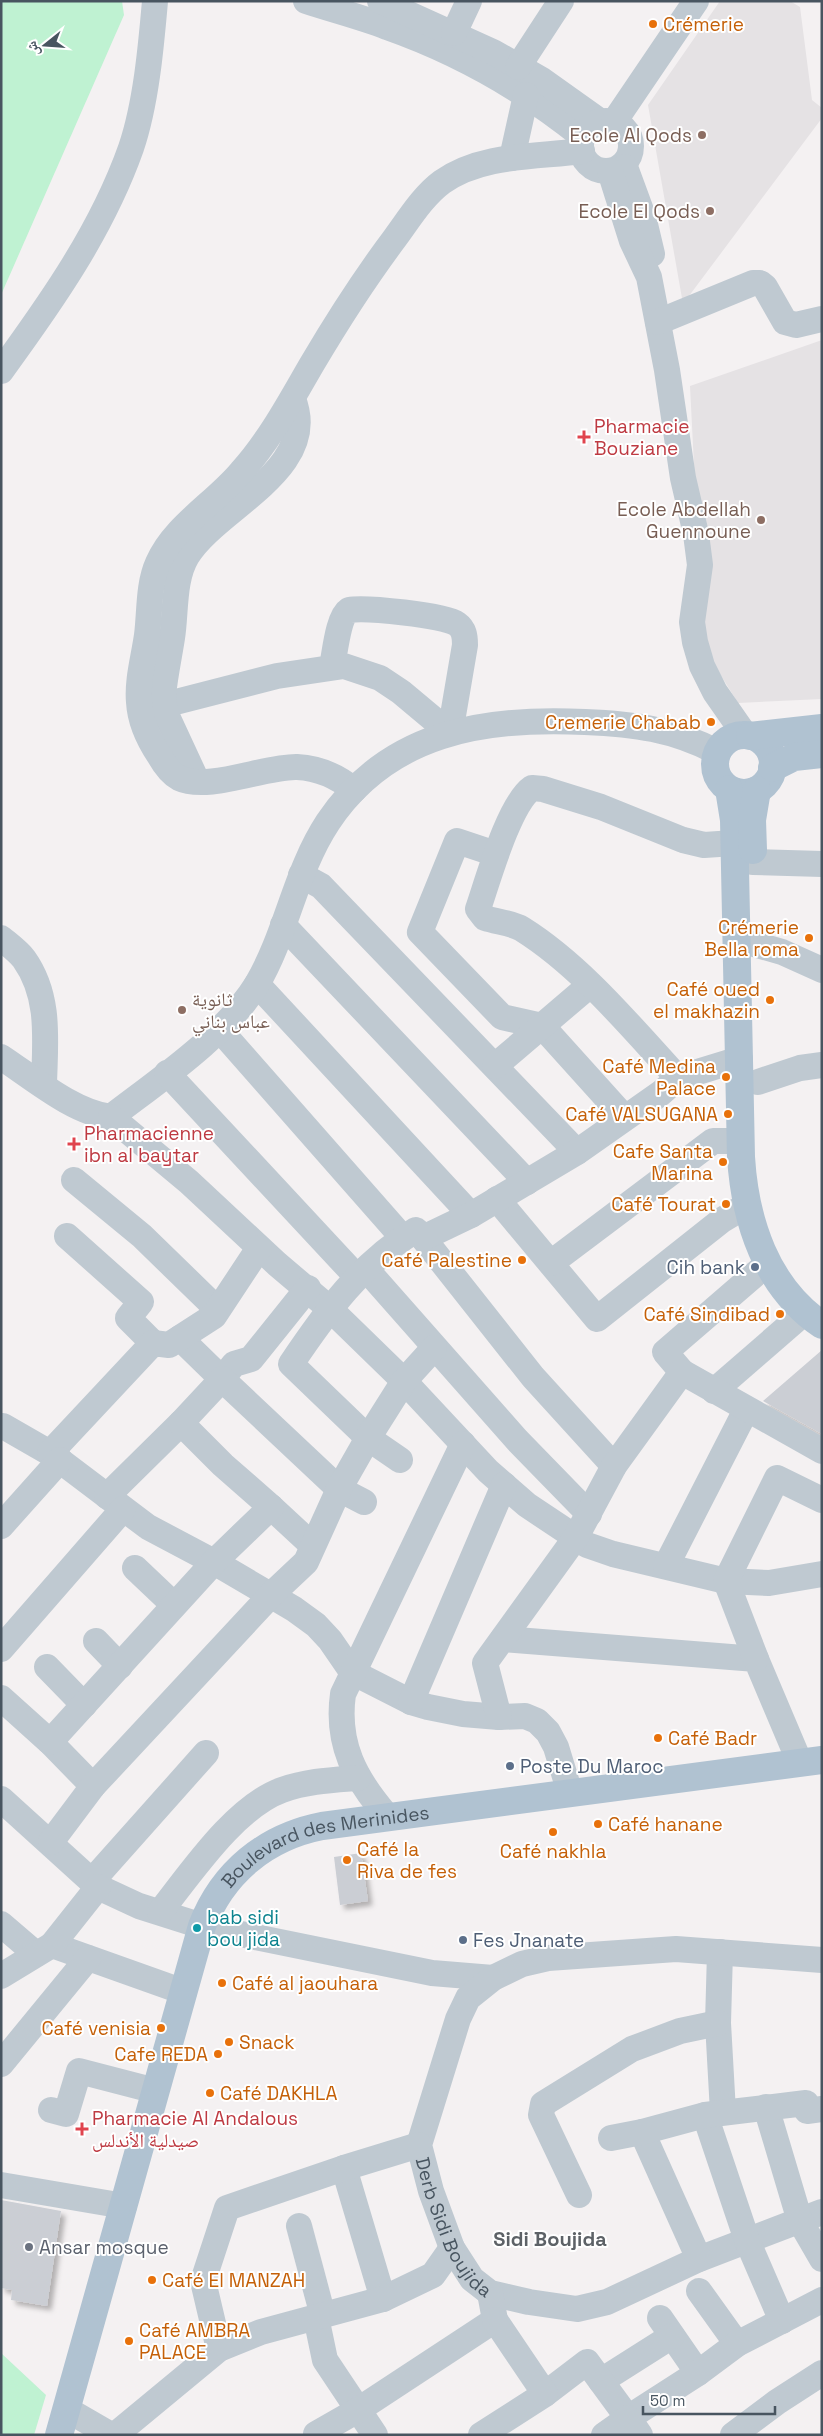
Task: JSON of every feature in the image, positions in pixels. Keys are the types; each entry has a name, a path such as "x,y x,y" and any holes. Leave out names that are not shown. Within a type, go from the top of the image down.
{"main road":[{"path":"822,728 731,738 717,752 714,764 720,780 729,789 741,793 765,779 794,757 822,754"},
{"path":"748,735 766,745 772,759 752,820 744,853 740,1059 742,1173 747,1205 758,1243 768,1263 785,1290 816,1314"},
{"path":"729,789 734,820 744,853 754,944 758,1082 757,1139 760,1176 766,1212 776,1242 816,1314"},
{"name":"Boulevard des Merinides","path":"59,2435 75,2421 222,1888 237,1871 264,1847 302,1830 387,1816 570,1793 814,1766"},
{"name":"Boulevard des Merinides","path":"75,2421 124,2206 184,1992 211,1928 260,1873 286,1855 310,1846 814,1766"}],"street":[{"path":"1,371 61,285 98,226 125,162 131,146 143,96 155,1"},
{"path":"306,1 387,27 441,49 595,133"},
{"path":"380,1 454,33 542,80 595,133"},
{"path":"454,33 469,1"},
{"path":"518,67 561,1"},
{"path":"354,790 339,778 297,767 198,781 180,778 169,770 153,746 140,710 139,680 156,566 175,536 240,474 253,458 292,398 346,308 384,252 429,194 454,174 471,167 512,158 595,133 623,127 632,145 630,155 617,168 603,171 589,164 595,133 696,1"},
{"path":"512,158 526,95"},
{"path":"617,168 632,241 649,276 671,392 683,478 698,553 698,585 692,622 695,642 702,666 715,692 748,735"},
{"path":"658,322 753,283 760,283 765,287 785,322 796,325 822,319"},
{"path":"198,781 170,725 164,705 165,674 182,566 199,541 272,476 289,454 297,429 298,412 292,398"},
{"path":"332,666 341,621 349,610 382,611 449,620 456,624 464,634 465,645 450,733"},
{"path":"164,705 277,676 332,666 357,670 380,678 401,692 450,733"},
{"path":"111,1117 220,1030 241,1007 257,984 283,925 316,840 340,804 383,764 407,750 450,733 486,724 535,720 614,723 672,732 717,752"},
{"path":"678,1078 590,985 566,963 521,928 485,918 481,914 478,908 496,854 521,799 532,788 543,789 601,807 683,840 744,853 822,864"},
{"path":"496,854 457,841 420,932 502,1017 542,1026 624,1117"},
{"path":"301,875 321,886 577,1152"},
{"path":"283,925 527,1182"},
{"path":"1,938 23,958 42,996 45,1018 44,1085"},
{"path":"754,944 818,960"},
{"path":"257,984 471,1215"},
{"path":"495,1066 590,985"},
{"path":"220,1030 413,1238 533,1377 614,1466"},
{"path":"1,1057 96,1116 111,1117 189,1182 259,1248 308,1288 404,1381 496,1478 526,1505 587,1545 613,1554 726,1581 770,1583 822,1574"},
{"path":"400,1460 368,1438 291,1364 329,1308 362,1273 413,1238 471,1215 577,1152 624,1117 661,1093 678,1078 740,1059"},
{"path":"758,1082 800,1068 822,1065"},
{"path":"167,1073 434,1348 517,1440 588,1514"},
{"path":"551,1263 713,1141 741,1141"},
{"path":"74,1180 142,1236 217,1309"},
{"path":"497,1199 597,1319 722,1220 747,1205"},
{"path":"66,1236 141,1302 128,1318 153,1343 168,1345 214,1316 259,1248"},
{"path":"768,1263 665,1352 682,1372 746,1410 822,1451"},
{"path":"1,1649 115,1502 181,1423 234,1364 251,1360 308,1288"},
{"path":"714,1391 816,1314"},
{"path":"180,1338 339,1489 364,1502"},
{"path":"1,1526 55,1456 153,1343"},
{"path":"51,1842 93,1786 272,1594 306,1562 312,1545 339,1489 368,1438 404,1381 434,1348"},
{"path":"499,1717 486,1663 576,1538 614,1466 682,1372"},
{"path":"666,1566 746,1410"},
{"path":"181,1423 223,1465 312,1545"},
{"path":"2,1427 55,1456 148,1527 272,1594 316,1625 330,1640 352,1672 411,1702 446,1711 499,1717 525,1716 538,1721 548,1732 556,1746 570,1793"},
{"path":"411,1702 496,1478 517,1440"},
{"path":"387,1816 358,1778 345,1746 341,1723 343,1694 463,1444"},
{"path":"814,1766 756,1659 726,1581 777,1478 822,1500"},
{"path":"50,1742 214,1562 271,1507"},
{"path":"135,1568 174,1606"},
{"path":"504,1639 756,1659"},
{"path":"96,1641 120,1666"},
{"path":"47,1667 84,1705"},
{"path":"1,1698 50,1742 93,1786"},
{"path":"1,1976 44,1949 95,1884 206,1754"},
{"path":"160,1912 200,1861 246,1810 263,1798 282,1790 311,1782 358,1778"},
{"path":"1,1799 51,1842 95,1884 139,1906 211,1928 432,1973 493,1978"},
{"path":"1,1924 44,1949 88,1958 184,1992"},
{"name":"Derb Sidi Boujida","path":"811,2216 699,2259 607,2302 578,2309 529,2302 490,2293 472,2279 452,2248 430,2191 419,2146 458,2019 468,1998 493,1978 522,1964 548,1958 676,1949 822,1960"},
{"path":"720,1952 714,2114 747,2240 782,2321"},
{"path":"3,2059 88,1958"},
{"path":"579,2195 541,2115 544,2104 632,2049 680,2032 718,2023"},
{"path":"51,2110 66,2114 79,2071 156,2091"},
{"path":"611,2138 714,2114 766,2106 806,2103 807,2111 822,2109"},
{"path":"766,2106 811,2216 822,2259"},
{"path":"642,2132 699,2259"},
{"path":"219,2349 203,2281 227,2208 344,2168 419,2146"},
{"path":"344,2168 383,2299"},
{"path":"1,2185 124,2206"},
{"path":"299,2226 320,2316 325,2360 376,2435"},
{"path":"115,2435 219,2349 261,2332 383,2299 433,2275 452,2248"},
{"path":"699,2291 737,2344"},
{"path":"490,2293 495,2320 545,2394"},
{"path":"604,2435 634,2427 698,2373 737,2344 822,2300"},
{"path":"316,2434 358,2410 495,2320"},
{"path":"601,2381 666,2327 698,2373"},
{"path":"481,2435 545,2394 588,2362 634,2427"},
{"path":"733,2435 777,2402 822,2373"},
{"path":"75,2421 111,2435"}],"shaded area":[{"name":"Ecole El Qods","path":"720,1 790,1 800,7 812,100 822,108 822,118 683,304 648,105"},
{"name":"Ecole Abdellah Guennoune","path":"822,340 822,699 738,703 715,666 702,624 690,386"}],"green space":[{"path":"1,1 122,1 124,15 1,295"},
{"path":"1,2353 46,2395 34,2435 1,2435"}],"building":[{"path":"822,1350 822,1434 763,1401"},
{"path":"361,1853 368,1901 340,1905 334,1857"},
{"name":"Ansar mosque","path":"1,2200 61,2211 47,2306 11,2300 12,2290 1,2288"}],"place":[{"name":"Crémerie","path":"653,24"},
{"name":"Ecole Al Qods","path":"702,135"},
{"name":"Ecole El Qods","path":"710,211"},
{"name":"Pharmacie Bouziane","path":"584,437"},
{"name":"Ecole Abdellah Guennoune","path":"761,520"},
{"name":"Cremerie Chabab","path":"711,722"},
{"name":"Crémerie Bella roma","path":"809,938"},
{"name":"Café oued el makhazin","path":"770,1000"},
{"name":"ثانوية عباس بناني","path":"182,1010"},
{"name":"Café Medina Palace","path":"726,1077"},
{"name":"Café VALSUGANA","path":"728,1114"},
{"name":"Pharmacienne ibn al baytar","path":"74,1144"},
{"name":"Cafe Santa Marina","path":"723,1162"},
{"name":"Café Tourat","path":"726,1204"},
{"name":"Café Palestine","path":"522,1260"},
{"name":"Cih bank","path":"755,1267"},
{"name":"Café Sindibad","path":"780,1314"},
{"name":"Café Badr","path":"658,1738"},
{"name":"Poste Du Maroc","path":"510,1766"},
{"name":"Café hanane","path":"598,1824"},
{"name":"Café nakhla","path":"553,1832"},
{"name":"Café la Riva de fes","path":"347,1860"},
{"name":"bab sidi bou jida","path":"197,1928"},
{"name":"Fes Jnanate","path":"463,1940"},
{"name":"Café al jaouhara","path":"222,1983"},
{"name":"Café venisia","path":"161,2028"},
{"name":"Snack","path":"229,2042"},
{"name":"Cafe REDA","path":"218,2054"},
{"name":"Café DAKHLA","path":"210,2093"},
{"name":"Pharmacie Al Andalous صيدلية الأندلس","path":"82,2129"},
{"name":"Ansar mosque","path":"29,2247"},
{"name":"Café El MANZAH","path":"152,2280"},
{"name":"Café AMBRA PALACE","path":"129,2341"}],"district":[{"name":"Sidi Boujida","path":"550,2239"}]}
